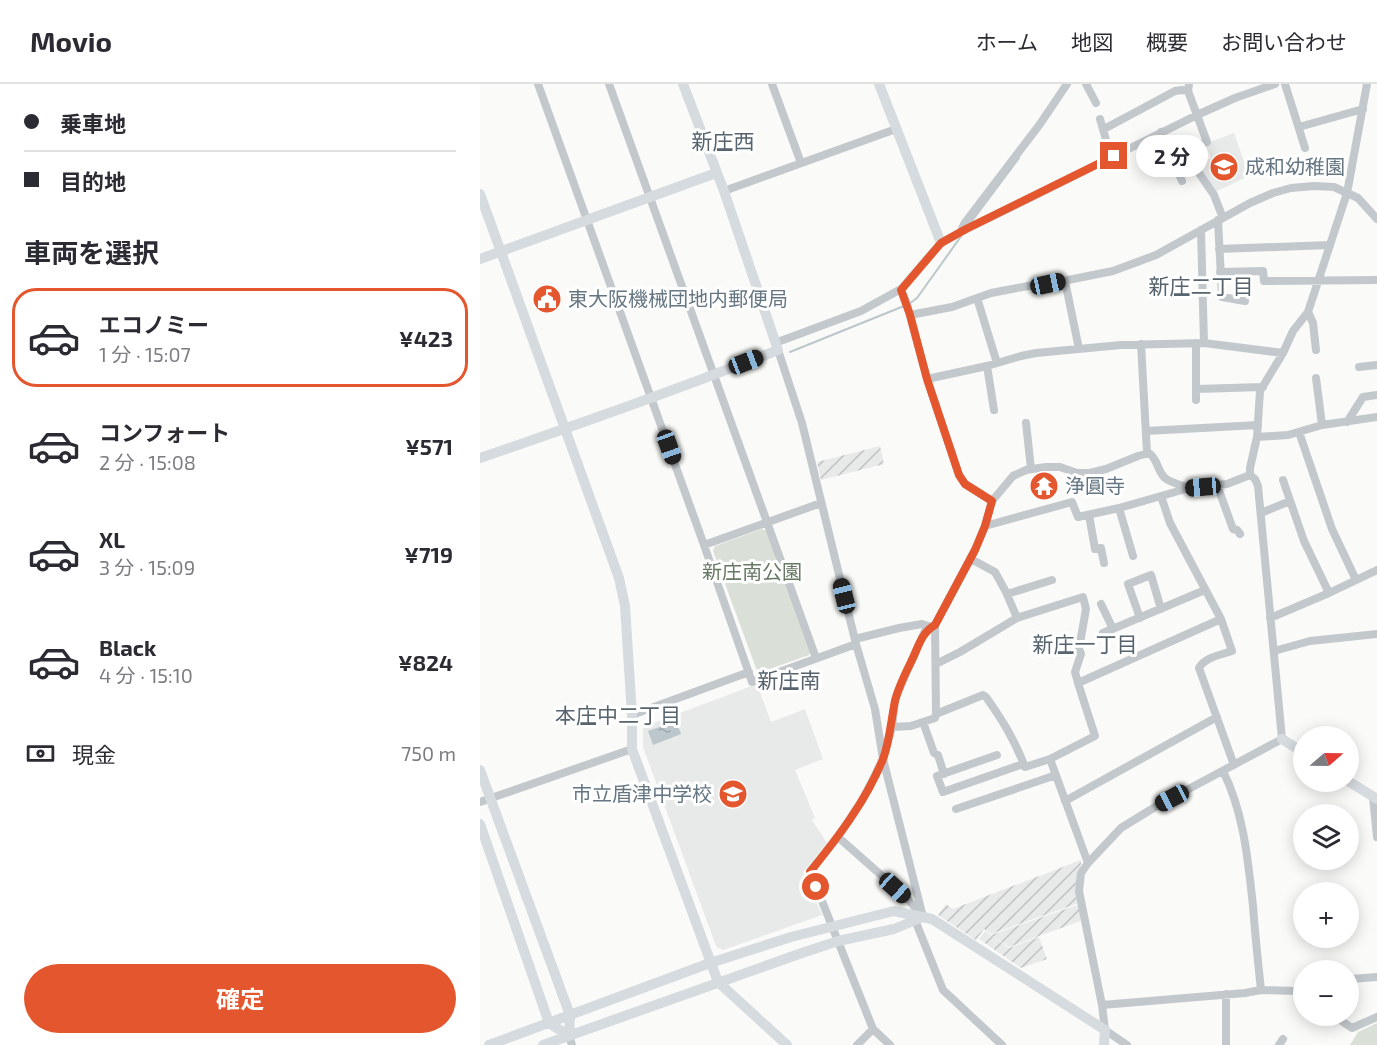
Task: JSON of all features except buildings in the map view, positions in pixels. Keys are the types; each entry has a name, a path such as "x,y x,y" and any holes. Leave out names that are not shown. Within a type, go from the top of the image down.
{"street":[{"path":"538,84 752,682 856,641 899,628 922,624 934,626"},
{"path":"609,84 816,658"},
{"path":"683,84 724,191 802,423 875,709 883,759 919,919 943,990 1002,1045"},
{"path":"772,84 801,163"},
{"path":"879,84 941,243"},
{"path":"960,232 1067,84"},
{"path":"1086,84 1096,103"},
{"path":"480,458 565,430 715,375 861,310 901,290 941,243 960,232 1197,115 1275,84"},
{"path":"1285,84 1305,148"},
{"path":"1250,475 1257,437 1260,391 1283,353 1293,331 1308,312 1347,193 1367,84"},
{"path":"1104,129 1175,91 1188,88 1207,142 1193,147"},
{"path":"1299,127 1363,109"},
{"path":"1100,119 1111,157"},
{"path":"724,191 896,129"},
{"path":"1161,132 1182,181"},
{"path":"480,259 716,172"},
{"path":"1199,173 1214,195 1221,219 1222,297 1245,301"},
{"path":"910,315 952,307 991,293 1113,271 1156,255 1250,203 1291,188 1334,187 1358,198 1377,219"},
{"path":"480,194 619,578 625,606 632,749 718,982 787,1045"},
{"path":"1196,400 1200,343 1201,230"},
{"path":"1220,249 1330,245"},
{"path":"1220,272 1263,271 1264,281 1377,280"},
{"path":"1065,281 1079,349"},
{"path":"901,290 927,379 959,475 965,484 992,501"},
{"path":"977,298 997,363"},
{"path":"1308,312 1313,323 1316,350"},
{"path":"927,379 1036,353 1121,345 1200,343 1283,353"},
{"path":"1141,344 1148,453"},
{"path":"1359,367 1377,365"},
{"path":"987,366 994,410"},
{"path":"1316,378 1322,425"},
{"path":"1196,389 1263,387"},
{"path":"1347,422 1363,397 1377,395"},
{"path":"1257,437 1288,435 1322,425 1377,417"},
{"path":"1026,423 1031,469"},
{"path":"1146,432 1258,425"},
{"path":"1299,432 1332,529 1356,580"},
{"path":"892,727 911,726 935,718 934,626 971,559 985,526 992,501 1013,476 1026,470 1046,467 1060,467 1077,473 1090,473 1149,453 1155,457 1165,478 1189,488"},
{"path":"985,526 1072,502 1078,517 1089,515 1189,488 1227,484 1250,475"},
{"path":"1250,475 1258,486 1282,739"},
{"path":"1283,480 1304,540 1329,593"},
{"path":"1217,485 1233,529 1240,534"},
{"path":"1161,496 1170,523 1221,619 1232,651 1209,659 1198,668 1234,765"},
{"path":"1261,513 1290,501"},
{"path":"704,545 821,503"},
{"path":"1119,508 1133,556"},
{"path":"1089,515 1095,549 1101,548 1104,563"},
{"path":"971,559 995,572 1017,618"},
{"path":"1270,618 1377,570"},
{"path":"1140,618 1128,584 1151,575 1161,609"},
{"path":"1007,594 1052,580"},
{"path":"1103,633 1205,590"},
{"path":"936,664 1017,618 1083,597 1086,609 1080,654 1075,672 1095,736 1050,759 1024,767 1006,725 983,695 936,714"},
{"path":"1101,604 1113,629"},
{"path":"1078,683 1221,619"},
{"path":"890,1045 873,1029 810,872 838,837 863,799 883,759 892,727 895,700 906,671 925,631 934,626"},
{"path":"1274,651 1310,641 1377,634"},
{"path":"632,715 749,672"},
{"path":"1065,801 1216,717"},
{"path":"923,722 934,753 938,755 945,774"},
{"path":"1282,739 1293,746"},
{"path":"1104,1045 1102,1005 1079,891 1081,873 1121,828 1155,807 1282,739"},
{"path":"485,800 632,749"},
{"path":"997,755 937,776 943,792 1023,764"},
{"path":"1050,759 1088,863"},
{"path":"480,770 485,800 570,1015 571,1040"},
{"path":"1223,771 1232,790 1241,822 1250,872 1261,990"},
{"path":"956,809 1056,775"},
{"path":"1359,788 1375,798 1377,837"},
{"path":"480,824 549,1023 571,1040"},
{"path":"838,837 906,897 919,919"},
{"path":"489,1045 710,963 791,937 894,911 919,919"},
{"path":"543,1045 571,1040 718,982 838,941 894,929 919,919 932,918 1127,1045"},
{"path":"1359,978 1377,977"},
{"path":"1102,1005 1261,990 1293,992"},
{"path":"1226,994 1226,1045"},
{"path":"1359,1025 1377,1017"},
{"path":"857,1045 873,1029"}],"shaded area":[{"name":"成和幼稚園","path":"1234,133 1249,176 1215,192 1202,173 1202,162 1211,158 1205,144"},
{"path":"880,446 884,464 821,480 817,462"},
{"name":"市立盾津中学校","path":"757,684 771,722 805,709 823,759 795,770 815,818 812,820 827,843 803,872 822,915 723,950 716,946 643,747 643,727"},
{"path":"1081,860 1077,880 1079,903 991,934 984,929 976,940 938,915 946,904 953,909"},
{"path":"1080,904 1083,920 1009,947 991,935"},
{"path":"985,931 1009,948 1039,937 1047,959 1021,968 979,939"}],"green space":[{"name":"新庄南公園","path":"762,529 768,531 811,650 809,655 761,672 757,671 713,551 715,546"},
{"path":"1377,1023 1377,1045 1350,1045 1358,1032"}],"water":[{"path":"676,721 681,734 653,745 648,731"}],"waterway":[{"path":"969,225 1019,158"},
{"path":"909,304 917,298 962,235"},
{"path":"790,352 904,306"}],"place":[{"name":"成和幼稚園","path":"1224,167"},
{"name":"東大阪機械団地内郵便局","path":"547,299"},
{"name":"浄圓寺","path":"1044,486"},
{"name":"市立盾津中学校","path":"733,794"}],"district":[{"name":"新庄西","path":"723,142"},
{"name":"新庄二丁目","path":"1201,287"},
{"name":"新庄一丁目","path":"1085,645"},
{"name":"新庄南","path":"789,681"},
{"name":"本庄中二丁目","path":"618,716"}],"route":[{"path":"816,887 810,872 838,837 863,799 883,759 892,727 895,700 906,671 925,631 935,625 975,550 992,501 965,484 959,475 927,379 907,304 901,290 941,243 1114,156"}]}
